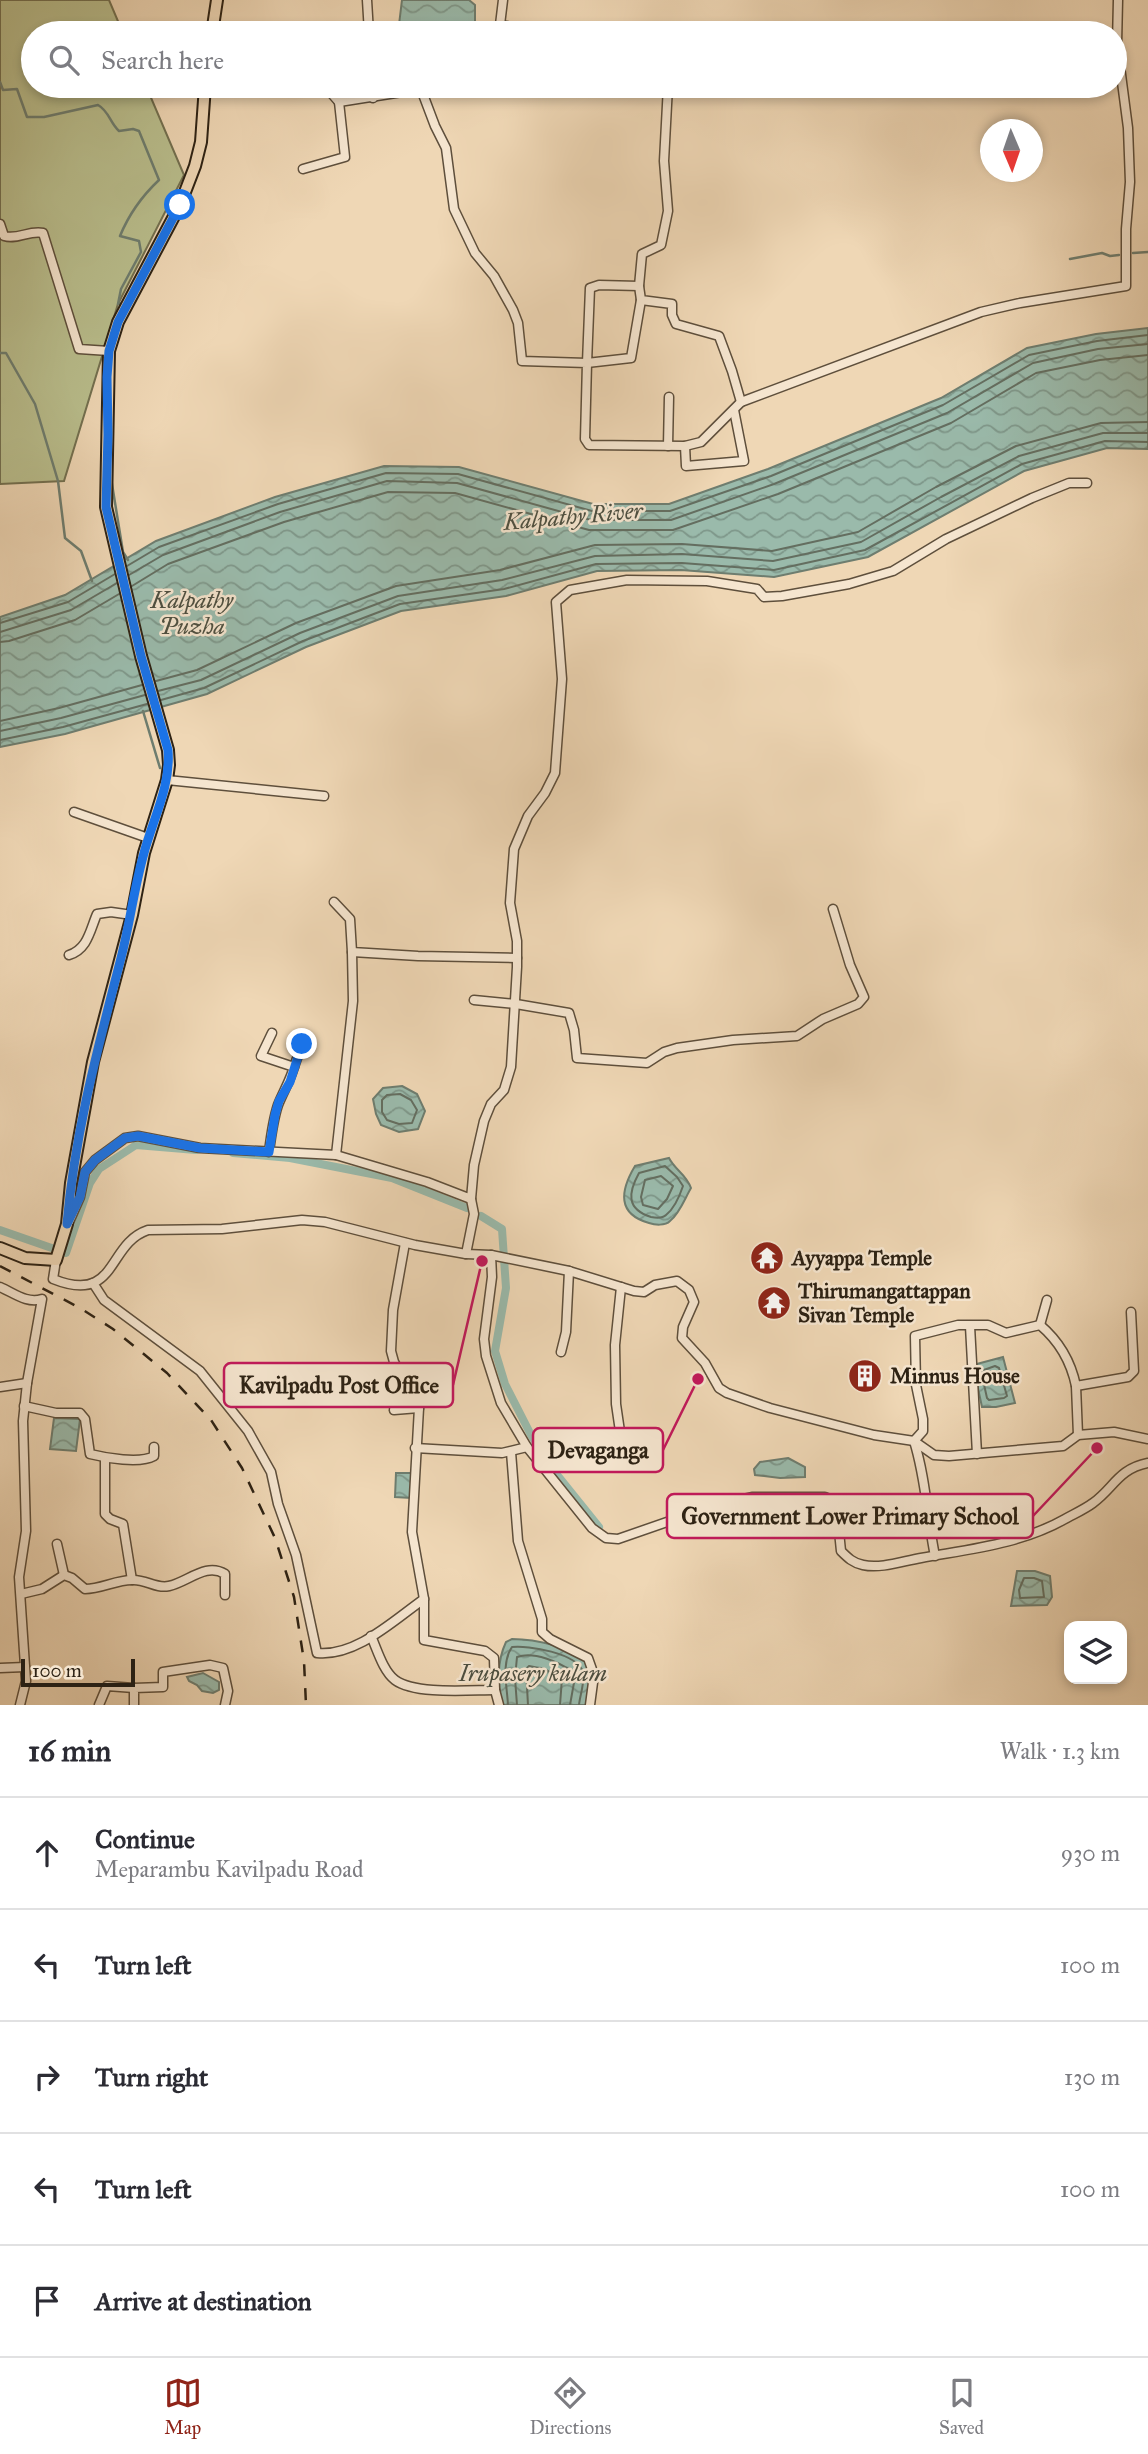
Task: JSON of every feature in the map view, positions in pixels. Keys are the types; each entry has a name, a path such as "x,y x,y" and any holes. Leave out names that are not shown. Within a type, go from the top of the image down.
{"main road":[{"path":"214,21 217,0"},
{"path":"0,1248 25,1258 56,1260 67,1224 71,1183 89,1084 132,915 148,838 167,780 168,750 141,656 106,507 109,351 118,322 180,205 195,166 201,142 204,98"}],"street":[{"path":"367,0 368,21"},
{"path":"500,21 503,0"},
{"path":"1118,0 1118,21"},
{"path":"303,169 345,157 339,102 336,98"},
{"path":"339,102 373,98"},
{"path":"428,98 435,126 446,148 454,209 475,253 494,276 513,310 522,361 559,360 587,363 631,358 641,300 639,286 642,254 662,245 667,227 664,161 667,98"},
{"path":"639,286 599,285 590,288 585,439 589,444 685,446 701,442 741,402 981,312 1126,286 1126,229 1130,182 1124,98"},
{"path":"0,224 4,236 12,238 36,232 43,233 79,349 109,351"},
{"path":"641,300 672,304 672,315 676,324 719,336 741,402"},
{"path":"668,446 669,397"},
{"path":"685,446 686,466 744,461 734,411"},
{"path":"466,1254 474,1214 471,1199 474,1165 484,1121 491,1104 504,1090 511,1067 517,957 510,903 514,849 528,816 545,793 555,773 562,679 556,602 570,590 627,580 707,581 757,589 764,597 849,584 893,572 946,539 1032,498 1069,483 1087,483"},
{"path":"167,780 324,796"},
{"path":"74,812 148,838"},
{"path":"334,902 351,919 353,1001 336,1155"},
{"path":"474,1000 569,1013 577,1058 647,1063 664,1052 677,1048 733,1040 797,1036 823,1019 858,1004 864,997 850,965 833,909"},
{"path":"69,954 77,952 86,942 97,914 111,912 132,915"},
{"path":"352,952 517,957"},
{"path":"272,1033 261,1056 294,1067"},
{"path":"269,1152 279,1101 290,1082 302,1044"},
{"path":"67,1224 80,1197 85,1172 95,1160 125,1138 138,1136 200,1148 336,1155 427,1182 471,1199"},
{"path":"56,1260 53,1279 93,1283 107,1275 137,1233 148,1230 222,1229 302,1220 325,1222 405,1243 466,1254 491,1255 569,1271 643,1292 654,1285 677,1281 694,1296 683,1326 682,1338 705,1363 719,1388 770,1408 874,1435 914,1441 934,1455 949,1457 1063,1446 1078,1435 1114,1432 1148,1439"},
{"path":"405,1243 393,1310 391,1351 394,1362 419,1408 412,1532 424,1599 424,1640 485,1651 494,1658 495,1690 499,1705"},
{"path":"491,1255 492,1277 484,1339 486,1356 501,1403 527,1447 592,1528 606,1538 618,1539 716,1505 753,1497 825,1497 836,1502 841,1551 851,1561 864,1566 881,1566 972,1551 1034,1533 1095,1502 1111,1483 1132,1467 1148,1463"},
{"path":"561,1352 566,1332 569,1271"},
{"path":"93,1283 104,1300 200,1371 248,1431 271,1472 278,1504 296,1555 317,1653 330,1654 371,1636 424,1599"},
{"path":"0,1287 26,1300 42,1299 23,1421 26,1531 19,1577 26,1681 20,1705"},
{"path":"621,1287 615,1368 616,1404 623,1452"},
{"path":"1040,1325 1047,1300"},
{"path":"1076,1386 1128,1377 1134,1371 1131,1312"},
{"path":"914,1441 923,1431 916,1385 915,1336 958,1325 988,1325 1006,1333 1040,1325"},
{"path":"1040,1325 1054,1337 1072,1367 1076,1386 1078,1435"},
{"path":"970,1326 978,1454"},
{"path":"0,1387 27,1383"},
{"path":"24,1406 56,1413 80,1413 85,1419 90,1454 105,1458 151,1459 154,1456 154,1447"},
{"path":"394,1410 419,1408"},
{"path":"914,1441 924,1476 927,1515 935,1556"},
{"path":"415,1448 511,1452 527,1447"},
{"path":"511,1452 518,1541 542,1619 542,1632 550,1639 588,1658 594,1675 590,1705"},
{"path":"105,1458 105,1514 123,1524 132,1580"},
{"path":"57,1544 64,1575"},
{"path":"64,1575 85,1589 132,1580 167,1587 193,1575 214,1570 225,1574 225,1595"},
{"path":"22,1594 42,1589 64,1575"},
{"path":"371,1636 387,1671 394,1680 405,1685 422,1689 495,1690"},
{"path":"99,1705 107,1686 163,1687 163,1672 210,1665 223,1668 228,1691 225,1705"},
{"path":"0,1668 25,1667"},
{"path":"134,1688 134,1705"}],"green space":[{"path":"0,0 109,0 118,21 21,21 21,98 151,98 184,175 118,304 64,481 0,484"}],"water":[{"path":"402,0 469,0 475,5 475,21 399,21"},
{"name":"Kalpathy Puzha","path":"1148,328 1148,449 1107,448 1024,471 868,557 774,577 681,570 597,571 506,596 401,611 306,647 207,694 65,734 0,747 0,617 65,595 156,541 275,497 384,466 459,467 593,504 669,504 768,469 941,398 1027,348 1096,334"},
{"path":"402,1086 417,1094 425,1111 418,1129 399,1132 381,1125 373,1099 383,1088"},
{"path":"669,1158 691,1188 674,1218 668,1223 654,1224 639,1219 631,1214 624,1201 630,1175 635,1166"},
{"path":"1003,1357 1015,1403 982,1407 973,1365"},
{"path":"54,1418 80,1419 76,1451 50,1449"},
{"path":"788,1458 805,1467 805,1477 755,1475 754,1469 760,1462"},
{"path":"396,1473 412,1473 411,1498 395,1497"},
{"path":"1017,1571 1035,1571 1050,1576 1052,1597 1047,1605 1011,1606"},
{"name":"Irupasery kulam","path":"512,1639 554,1645 584,1659 591,1676 586,1705 502,1705 499,1665 506,1642"},
{"path":"203,1673 219,1682 219,1690 213,1693 202,1691 187,1677"}],"waterway":[{"path":"0,82 3,90 17,89 27,117 44,117 98,105 105,110 119,131 139,131 159,180 136,206 120,236 139,241 141,252 121,289 118,304 124,303"},
{"path":"1133,253 1148,252"},
{"path":"1070,259 1102,253 1119,255"},
{"path":"0,353 6,353 35,404 58,481 65,538 81,551 92,581"},
{"path":"111,478 123,552 128,560"},
{"path":"143,711 160,768"},
{"path":"0,1230 66,1253 90,1183 99,1169 136,1145 196,1150"},
{"path":"233,1153 290,1158 392,1178 467,1208"},
{"path":"481,1216 502,1229 506,1288 495,1351 505,1384 531,1435 558,1476 599,1527"}],"railway":[{"path":"0,1266 80,1308 113,1329 167,1373 211,1420 242,1468 275,1538 294,1597 304,1661 306,1705"}],"place":[{"name":"Ayyappa Temple","path":"767,1258"},
{"name":"Kavilpadu Post Office","path":"482,1261"},
{"name":"Thirumangattappan Sivan Temple","path":"774,1303"},
{"name":"Minnus House","path":"865,1376"},
{"name":"Devaganga","path":"698,1379"},
{"name":"Government Lower Primary School","path":"1097,1448"}],"route":[{"path":"180,205 118,322 109,351 106,507 141,656 168,750 169,765 167,780 144,853 132,915 93,1062 71,1183 67,1224 83,1189 85,1172 95,1160 125,1138 138,1136 200,1148 269,1152 279,1101 290,1082 302,1044"}],"water label":[{"name":"Kalpathy River","path":"573,516"}]}
